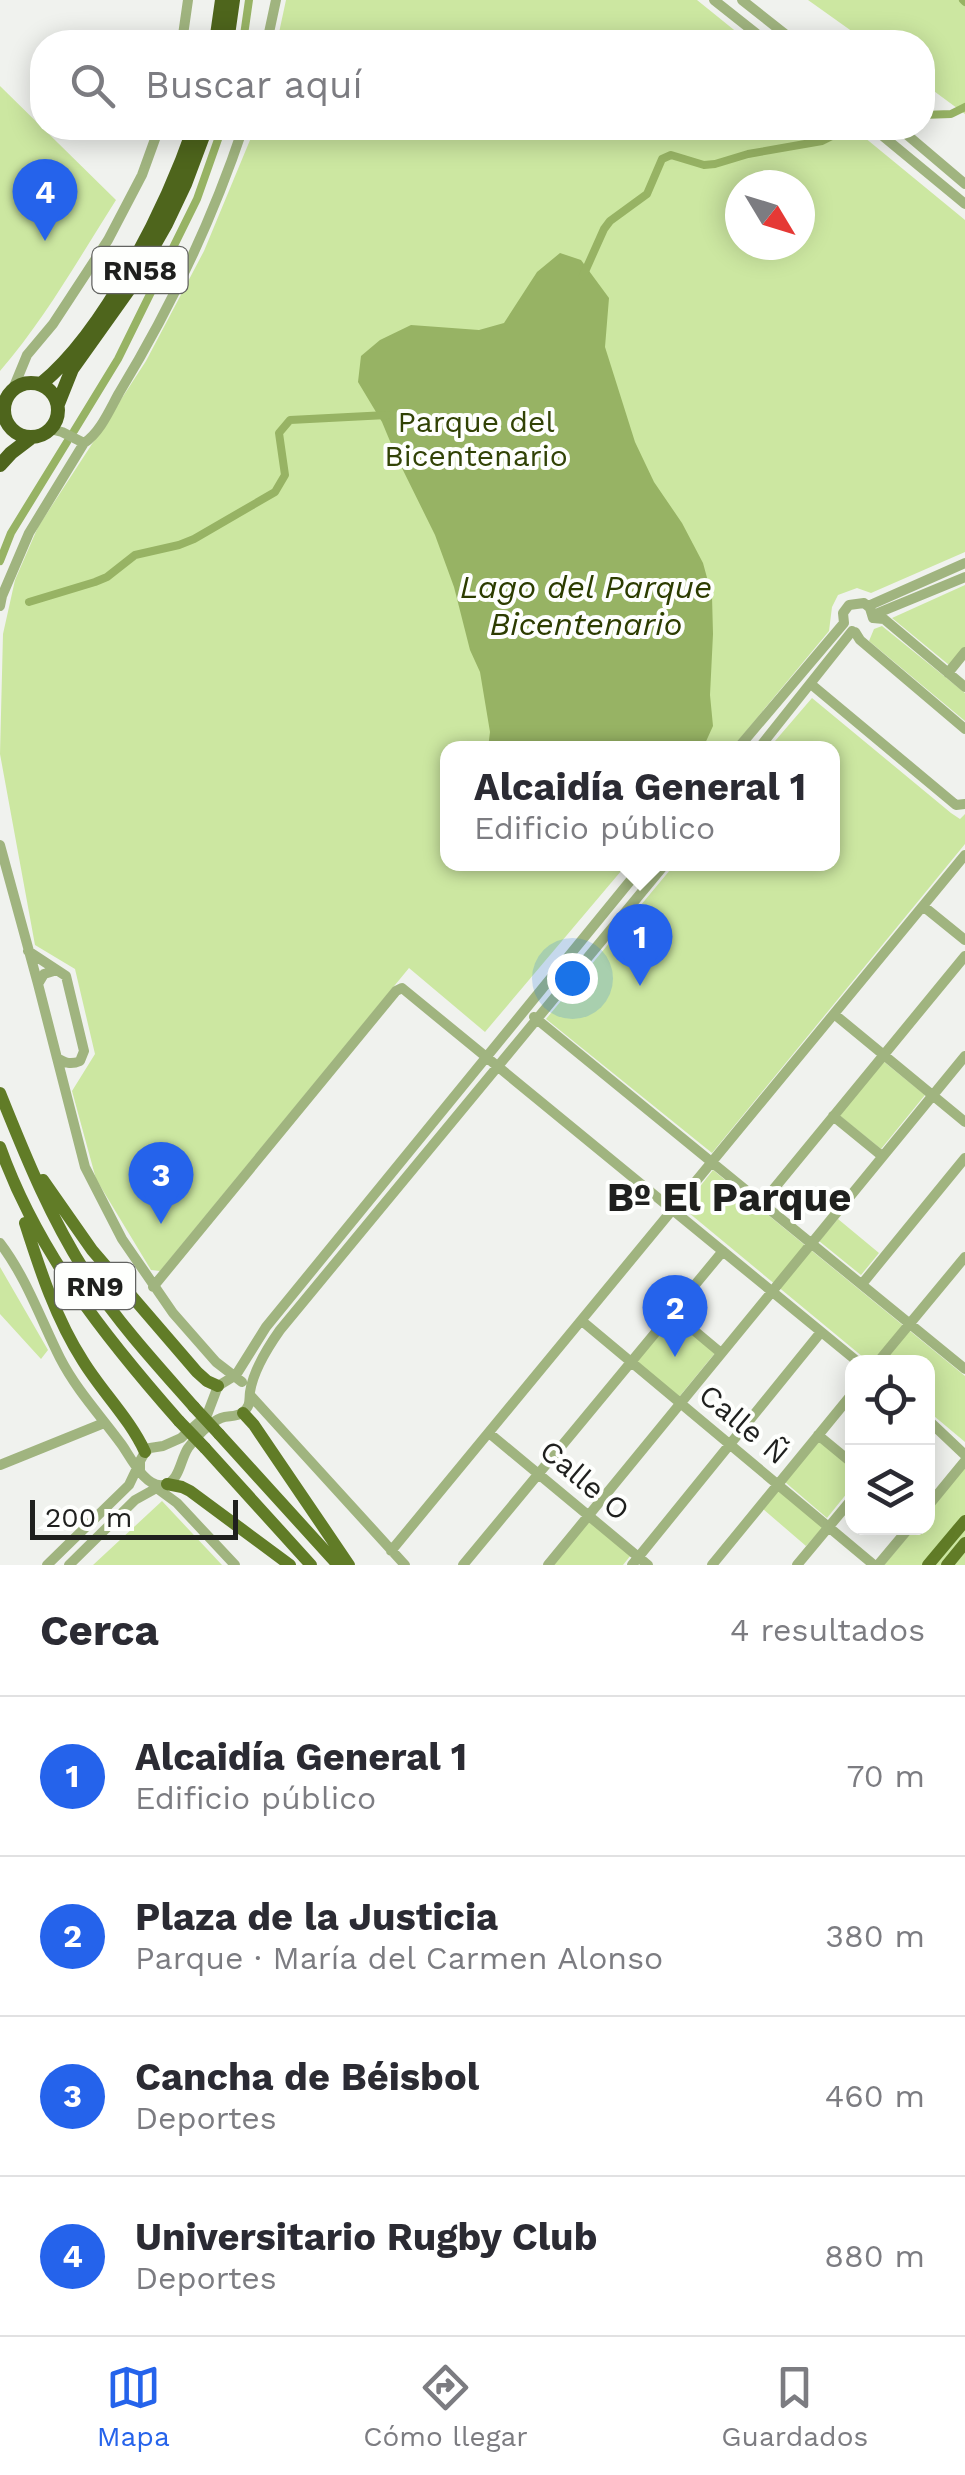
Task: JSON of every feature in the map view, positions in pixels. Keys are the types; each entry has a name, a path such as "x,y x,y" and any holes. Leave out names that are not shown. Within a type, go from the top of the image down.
{"highway":[{"path":"218,30 222,0"},
{"path":"229,30 234,0"},
{"name":"RN58","path":"39,383 66,362 123,278 164,202 189,140"},
{"name":"RN58","path":"55,416 72,369 129,289 157,239 201,140"},
{"path":"0,465 55,416 49,389 39,383 13,388 4,403 2,421 28,437"},
{"path":"0,452 28,437"}],"main road":[{"name":"RN9","path":"0,1093 50,1210 93,1284 194,1407 338,1565"},
{"name":"RN9","path":"0,1147 14,1187 76,1294 118,1350 311,1565"},
{"path":"22,1149 92,1250 198,1372 207,1381 227,1384"},
{"path":"14,1187 36,1260 71,1342 139,1439 141,1461"},
{"path":"244,1411 349,1565"},
{"path":"164,1484 190,1491 290,1565"},
{"path":"928,1565 965,1521"},
{"path":"947,1565 965,1544"}],"street":[{"path":"184,30 188,0"},
{"path":"270,30 276,0"},
{"path":"714,0 752,30"},
{"path":"742,0 780,30"},
{"path":"13,388 24,360 92,267 142,175 155,140"},
{"path":"0,606 29,533 116,399 181,282 238,140"},
{"path":"888,140 965,204"},
{"path":"914,140 965,184"},
{"path":"24,360 25,370 39,383"},
{"path":"55,416 66,434 84,443"},
{"path":"745,741 850,629 867,629 871,613 965,564"},
{"path":"871,613 965,577"},
{"path":"965,687 859,602 850,604 844,613 860,640 965,728"},
{"path":"765,741 812,685 850,629"},
{"path":"948,673 965,652"},
{"path":"812,685 956,805 965,804"},
{"path":"0,845 89,1177 122,1238 154,1287 216,1362 227,1384 250,1394 404,1565"},
{"path":"392,1551 965,855"},
{"path":"58,1563 129,1485 150,1448 181,1438 207,1416 266,1327 638,871"},
{"path":"244,1411 257,1370 275,1337 659,871"},
{"path":"923,906 965,940"},
{"path":"28,951 66,976 70,990 84,1050 64,1089"},
{"path":"763,1202 965,956"},
{"path":"38,984 44,974 57,970"},
{"path":"154,1287 402,988 850,1355"},
{"path":"525,1010 963,1364"},
{"path":"834,1014 965,1122"},
{"path":"548,1565 965,1056"},
{"path":"56,1058 70,1064 80,1060"},
{"path":"833,1116 882,1156"},
{"path":"862,1284 965,1158"},
{"path":"0,1244 72,1378 104,1423 141,1461 144,1478 164,1484 235,1565"},
{"path":"463,1565 723,1251"},
{"path":"884,1355 965,1258"},
{"path":"672,1312 722,1353"},
{"name":"Calle Ñ","path":"582,1321 876,1565"},
{"path":"639,1562 822,1332"},
{"path":"227,1384 218,1410 228,1416"},
{"path":"712,1565 845,1402"},
{"path":"58,1563 136,1500 164,1484 190,1446 216,1421 244,1411 259,1412 272,1420"},
{"path":"0,1465 104,1423"},
{"path":"935,1427 965,1458 935,1497"},
{"name":"Calle O","path":"489,1433 589,1515 639,1562"},
{"path":"818,1435 845,1457"},
{"path":"163,1446 175,1454 179,1467"},
{"path":"797,1565 845,1508"},
{"path":"876,1565 903,1535"}],"green space":[{"path":"286,0 697,0 734,30 280,30"},
{"path":"808,0 965,0 965,114 935,92 935,30 850,30"},
{"path":"0,86 30,115 30,140 55,140 116,200 47,309 0,371"},
{"name":"Parque del Bicentenario","path":"250,140 868,140 965,220 965,552 871,593 857,588 838,595 829,631 738,741 440,741 440,871 621,871 485,1032 409,968 160,1271 151,1270 96,1179 72,1091 95,1054 75,969 35,945 0,754 3,634 15,580 38,527 146,361 204,251"},
{"path":"965,585 965,647 949,665 892,618"},
{"path":"882,626 965,693 965,721 869,641 874,629"},
{"path":"812,698 951,813 960,819 965,814 965,844 712,1153 546,1019 669,871 840,871 840,741 775,741"},
{"path":"883,1061 925,1095 881,1149 839,1115"},
{"path":"713,1170 965,1376 965,1442 935,1417 935,1355 861,1355 683,1208"},
{"path":"838,1219 879,1253 861,1275 819,1241"},
{"path":"0,1267 48,1350 41,1359 0,1314"},
{"path":"671,1317 715,1353 679,1397 635,1361"},
{"path":"820,1440 845,1462 845,1496 827,1518 785,1482"},
{"path":"965,1467 965,1565 884,1565 909,1535 935,1535 935,1503"},
{"path":"779,1490 823,1527 806,1546 763,1509"},
{"path":"162,1501 222,1565 93,1565"},
{"path":"588,1519 631,1555 623,1565 551,1565"}],"water":[{"name":"Lago del Parque Bicentenario","path":"560,253 581,260 609,298 605,347 635,442 654,482 703,563 712,596 713,726 706,741 489,741 480,672 470,650 454,587 435,535 382,422 358,382 361,356 380,340 411,325 479,330 504,323 537,272"}],"waterway":[{"path":"245,30 249,0"},
{"path":"935,115 951,114 965,107"},
{"path":"74,431 118,359 197,199 218,140"},
{"path":"583,276 604,229 647,194 662,159 671,155 704,165 715,164 824,140"},
{"path":"29,602 107,577 135,555 194,539 275,492 285,475 279,433 290,420 387,415"},
{"path":"0,561 11,533 67,442"}],"place":[{"name":"Universitario Rugby Club","path":"45,241"},
{"name":"Alcaidía General 1","path":"640,986"},
{"name":"Cancha de Béisbol","path":"161,1224"},
{"name":"Plaza de la Justicia","path":"675,1357"}],"district":[{"name":"Bº El Parque","path":"729,1197"}]}
